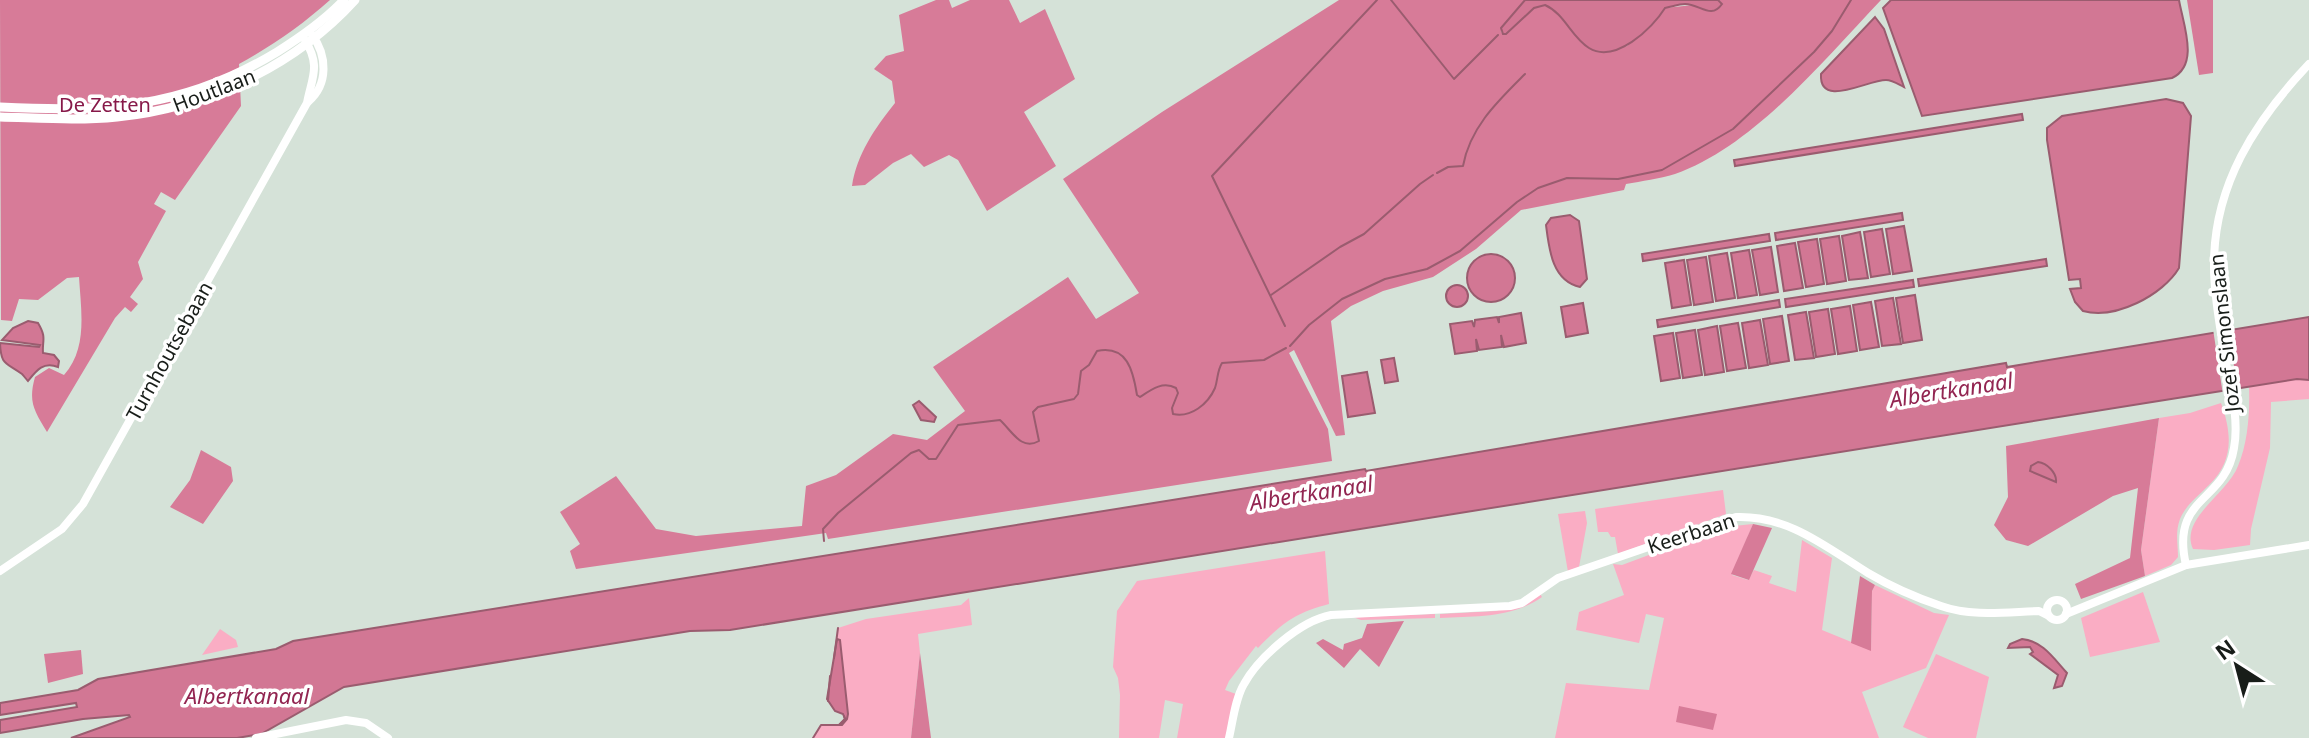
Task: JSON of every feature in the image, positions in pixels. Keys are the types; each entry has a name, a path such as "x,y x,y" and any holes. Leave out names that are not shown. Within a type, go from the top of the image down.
{"main road":[{"name":"Houtlaan","path":"0,107 103,109 180,96 246,70 309,37 344,0"},
{"name":"Houtlaan","path":"0,117 102,118 183,105 243,81 309,37 355,0"}],"street":[{"name":"Turnhoutsebaan","path":"0,571 62,529 83,504 319,86 322,49 309,37"},
{"name":"Jozef Simonslaan","path":"2186,565 2182,546 2186,519 2222,479 2232,457 2236,436 2214,281 2214,243 2225,189 2249,138 2309,64"},
{"name":"Keerbaan","path":"1229,738 1238,697 1250,675 1300,627 1319,618 1510,606 1522,603 1558,578 1720,521 1748,516 1776,520 1792,527 1872,575 1940,606 1970,612 2039,611 2049,616"},
{"path":"2050,604 2049,616 2058,620 2066,609 2079,607 2186,565 2309,545"},
{"path":"2039,611 2059,601 2066,609"},
{"path":"256,738 346,720 366,723 388,738"}],"shaded area":[{"path":"2309,377 2309,399 2271,402 2270,448 2250,545 2214,550 2193,549 2191,538 2198,517 2238,466 2248,427 2249,386"},
{"path":"2221,403 2229,436 2223,466 2180,519 2178,557 2171,565 2145,576 2141,550 2159,418 2190,413"},
{"path":"1723,490 1726,514 1618,554 1615,537 1608,532 1598,532 1595,509"},
{"path":"1585,511 1587,523 1579,567 1568,572 1558,514"},
{"path":"1753,524 1732,575 1748,580 1754,570 1772,576 1769,583 1796,592 1802,540 1832,558 1822,630 1871,650 1872,591 1875,585 1934,613 1949,615 1926,668 1862,692 1879,738 1555,738 1566,683 1649,690 1664,618 1646,614 1639,643 1576,630 1579,612 1624,595 1613,564 1622,565 1724,527"},
{"path":"1325,551 1329,604 1298,615 1282,625 1258,648 1256,646 1229,681 1225,690 1236,694 1226,738 1177,738 1183,704 1165,700 1159,738 1119,738 1120,695 1113,667 1117,611 1137,581"},
{"path":"2143,592 2160,642 2090,657 2081,618"},
{"path":"1540,594 1542,597 1530,604 1506,612 1440,618 1440,614 1496,611"},
{"path":"969,598 972,625 918,634 920,653 911,738 813,738 821,725 844,724 847,719 838,628 866,619 961,605"},
{"path":"1435,614 1435,618 1361,620 1353,617"},
{"path":"220,629 236,640 238,647 202,655"},
{"path":"1936,654 1989,677 1976,738 1928,738 1903,727"}],"green space":[{"name":"De Zetten","path":"0,0 330,0 286,35 239,64 241,106 175,200 161,192 154,204 166,211 138,262 143,279 130,297 138,304 131,312 125,307 115,318 47,432 34,406 33,386 35,377 49,368 64,375 77,353 81,329 79,277 67,278 38,300 19,299 12,321 1,320"},
{"path":"936,0 949,0 952,8 970,0 1009,0 1020,23 1045,9 1075,79 1024,112 1056,166 987,211 958,160 949,155 924,167 911,154 893,163 865,185 852,186 868,142 895,103 892,81 874,69 886,56 904,51 899,15"},
{"path":"1339,0 1525,0 1501,32 1506,34 1534,8 1545,5 1559,14 1586,45 1593,50 1608,52 1627,46 1665,8 1721,2 1718,0 1881,0 1812,74 1760,123 1704,161 1675,174 1626,184 1624,190 1521,210 1476,249 1433,277 1383,291 1351,306 1331,321 1345,435 1336,436 1294,350 1289,353 1328,429 1332,461 828,539 826,533 576,569 570,551 580,544 560,512 616,476 656,529 696,536 802,526 806,486 836,475 893,434 927,440 965,411 933,367 1068,277 1096,319 1139,293 1063,179"},
{"path":"2187,0 2213,0 2213,73 2199,75"},
{"path":"2159,418 2141,550 2145,576 2081,599 2075,584 2130,558 2138,488 2113,496 2028,546 2006,540 1994,525 2008,497 2006,446"},
{"path":"201,450 231,467 233,481 203,524 170,507 190,480"},
{"path":"1753,524 1772,528 1749,580 1731,574"},
{"path":"1860,576 1875,585 1872,591 1871,651 1851,643"},
{"path":"1404,621 1379,667 1360,649 1344,668 1316,643 1323,639 1343,650 1344,644 1362,638 1367,624"},
{"path":"81,650 83,674 48,683 44,654"},
{"path":"920,653 931,738 911,738"},
{"path":"1679,706 1717,714 1713,730 1676,722"}],"water":[{"path":"1525,0 1718,0 1722,4 1714,11 1685,4 1665,8 1632,42 1621,48 1599,52 1583,43 1558,14 1545,5 1534,8 1503,34 1501,28"},
{"path":"1891,0 2179,0 2188,54 2181,72 2172,78 1922,116 1883,8"},
{"path":"1875,17 1884,29 1904,87 1886,80 1846,90 1828,90 1822,84 1821,74"},
{"path":"2166,99 2183,103 2191,116 2179,268 2162,287 2137,303 2109,312 2083,311 2070,289 2081,288 2080,279 2069,280 2047,128 2062,116"},
{"path":"2022,114 2023,120 1735,166 1734,160"},
{"path":"1902,213 1903,220 1776,240 1775,233"},
{"path":"1570,215 1579,221 1587,279 1580,287 1571,284 1558,271 1547,234 1546,225 1551,218"},
{"path":"1904,226 1912,271 1893,274 1886,229"},
{"path":"1882,229 1890,274 1871,277 1864,232"},
{"path":"1860,232 1868,278 1849,280 1842,236"},
{"path":"1769,234 1770,241 1643,261 1642,254"},
{"path":"1839,236 1846,281 1827,284 1820,239"},
{"path":"1817,239 1824,284 1806,287 1798,242"},
{"path":"1795,243 1803,288 1784,291 1777,246"},
{"path":"1771,247 1778,292 1760,295 1752,250"},
{"path":"1749,250 1757,295 1738,298 1731,253"},
{"path":"1727,253 1735,298 1716,301 1709,256"},
{"path":"1491,254 1508,261 1515,278 1508,295 1491,302 1474,295 1467,278 1474,261"},
{"path":"1706,257 1713,302 1694,305 1687,260"},
{"path":"2046,259 2047,266 1919,286 1918,279"},
{"path":"1684,260 1691,305 1672,308 1665,263"},
{"path":"1913,280 1914,287 1786,307 1785,299"},
{"path":"1457,285 1465,288 1468,296 1465,304 1457,307 1449,304 1446,296 1449,288"},
{"path":"1915,295 1922,340 1903,343 1896,298"},
{"path":"1893,298 1901,344 1882,346 1875,301"},
{"path":"1779,300 1780,307 1658,327 1657,320"},
{"path":"1871,302 1879,347 1860,350 1853,305"},
{"path":"1583,303 1588,333 1566,337 1561,307"},
{"path":"1850,306 1857,351 1838,354 1831,309"},
{"path":"1828,309 1835,354 1816,357 1809,312"},
{"path":"1806,312 1814,358 1795,360 1788,315"},
{"path":"1521,313 1526,343 1504,347 1501,335 1502,347 1479,350 1476,339 1477,351 1455,354 1450,324 1472,321 1474,327 1475,320 1497,317 1499,323 1499,317"},
{"path":"1782,316 1789,361 1770,364 1763,319"},
{"name":"Albertkanaal","path":"2309,317 2309,380 2297,379 730,630 690,631 344,687 261,734 237,738 71,738 129,715 0,733 0,720 77,707 76,703 0,715 0,703 78,690 98,679 276,649 293,641 1366,471 2006,363 2007,367"},
{"path":"1760,320 1768,365 1749,368 1742,323"},
{"path":"28,321 38,323 41,328 43,353 54,355 59,361 58,367 44,366 28,381 3,360 0,343 39,347 2,340 13,328"},
{"path":"1738,323 1746,368 1727,371 1720,326"},
{"path":"1717,326 1724,372 1705,375 1698,330"},
{"path":"1695,330 1702,375 1683,378 1676,333"},
{"path":"1673,333 1680,378 1661,381 1654,336"},
{"path":"1394,358 1398,381 1385,383 1381,360"},
{"path":"1367,372 1375,413 1348,417 1342,376"},
{"path":"919,401 936,417 934,422 921,420 913,405"},
{"path":"2038,462 2051,469 2056,482 2030,471 2031,466"},
{"path":"837,639 840,640 848,714 842,725 839,725 845,719 843,714 835,711 827,699"},
{"path":"2022,639 2042,647 2067,673 2062,686 2054,688 2058,675 2030,654 2033,652 2030,647 2008,648"}],"pier":[{"path":"2228,327 2238,392 2223,395 2213,329"}],"waterway":[{"path":"1285,326 1212,176 1377,0"},
{"path":"1391,0 1454,79 1498,35"},
{"path":"1290,346 1309,325 1342,299 1385,279 1427,269 1460,251 1538,188 1567,178 1618,179 1662,170 1733,129 1814,52 1832,31 1851,0"},
{"path":"1437,173 1448,167 1463,166 1479,127 1525,74"},
{"path":"1271,295 1364,234 1433,175"},
{"path":"824,541 823,529 838,513 911,453 919,450 929,459 936,459 958,425 1000,420 1022,442 1039,441 1033,412 1038,407 1074,399 1078,394 1081,371 1089,365 1097,351 1115,352 1127,361 1140,397 1162,386 1176,388 1178,393 1172,408 1173,414 1180,415 1192,412 1208,399 1215,388 1222,363 1264,360 1286,348"},
{"path":"834,658 838,628"},
{"path":"828,701 830,676"},
{"path":"813,738 821,725 839,725 844,716"}]}
